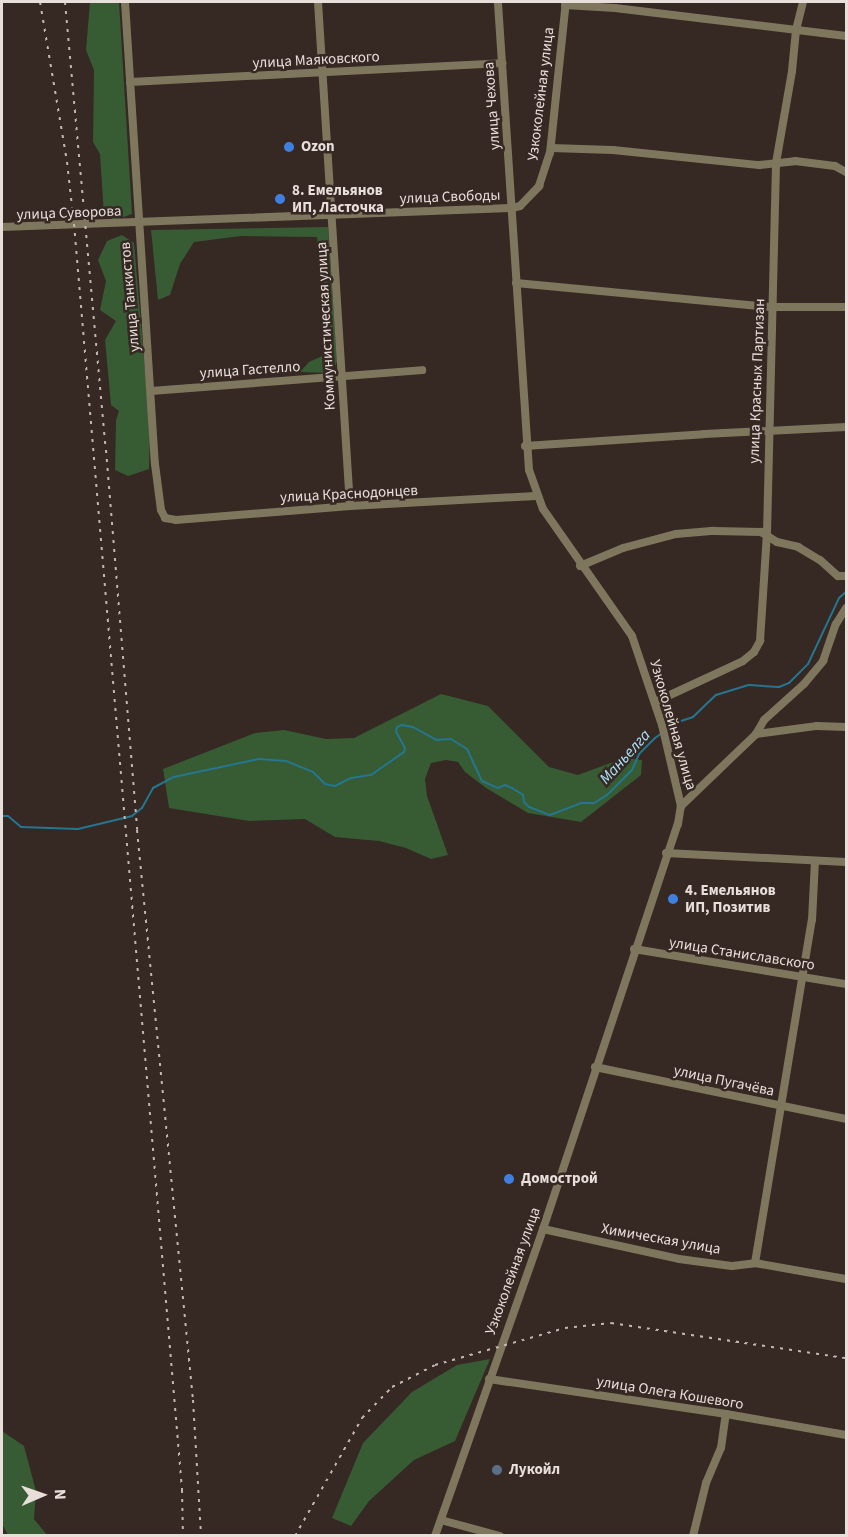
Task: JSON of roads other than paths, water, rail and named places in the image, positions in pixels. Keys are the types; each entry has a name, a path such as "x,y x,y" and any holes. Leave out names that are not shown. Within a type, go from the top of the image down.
{"street":[{"name":"улица Танкистов","path":"125,2 138,224 158,486 165,518"},
{"name":"Коммунистическая улица","path":"318,2 350,506"},
{"name":"улица Чехова","path":"498,2 512,208"},
{"name":"улица Красных Партизан","path":"655,702 742,661 754,652 762,630 767,533 776,164 792,71 796,30 803,2"},
{"path":"565,3 846,36"},
{"name":"Узкоколейная улица","path":"435,1536 543,1229 666,853 678,824 681,806 668,744 632,636 580,566 536,496 525,446 512,208 528,199 539,186 546,171 551,148 565,3"},
{"name":"улица Маяковского","path":"130,82 323,74 503,63"},
{"path":"551,148 613,150 759,165 795,161 835,166 846,172"},
{"name":"улица Свободы","path":"138,224 512,208"},
{"name":"улица Суворова","path":"2,227 138,224"},
{"path":"516,283 772,307 846,307"},
{"name":"улица Гастелло","path":"151,391 422,370"},
{"path":"525,446 846,427"},
{"name":"улица Краснодонцев","path":"165,518 176,520 350,506 536,496"},
{"path":"580,566 623,548 676,534 714,531 767,533 777,542 798,547 820,560 838,576 846,576"},
{"path":"681,806 756,734 764,720 804,684 823,662 836,624 846,608"},
{"path":"756,734 817,726 846,727"},
{"path":"666,853 846,862"},
{"path":"755,1263 812,920 815,861"},
{"name":"улица Станиславского","path":"634,949 846,984"},
{"name":"улица Пугачёва","path":"596,1067 846,1119"},
{"name":"Химическая улица","path":"543,1229 679,1259 732,1266 755,1263 846,1279"},
{"name":"улица Олега Кошевого","path":"489,1379 726,1414 846,1435"},
{"path":"693,1536 706,1483 721,1448 726,1414"},
{"path":"441,1520 500,1536"}],"waterway":[{"name":"Маньелга","path":"2,816 8,816 21,827 78,829 132,816 142,808 153,788 174,777 259,759 286,761 313,772 325,784 335,786 351,778 371,775 404,752 405,748 396,732 397,727 402,725 413,727 436,740 451,739 467,749 482,781 498,788 505,785 512,788 523,795 524,802 529,807 550,815 582,803 594,803 607,795 632,770 639,754 655,738 678,722 693,717 716,695 749,685 779,687 789,683 808,664 839,598 846,592"}],"railway":[{"path":"40,2 67,162 74,224 182,1490 183,1536"},
{"path":"65,2 106,450 137,830 193,1400 201,1536"},
{"path":"295,1536 362,1418 392,1387 435,1365 565,1328 611,1323 846,1358"}],"place":[{"name":"Ozon","path":"289,147"},
{"name":"8. Емельянов ИП, Ласточка","path":"280,199"},
{"name":"4. Емельянов ИП, Позитив","path":"673,899"},
{"name":"Домострой","path":"509,1179"},
{"name":"Лукойл","path":"497,1470"}]}
